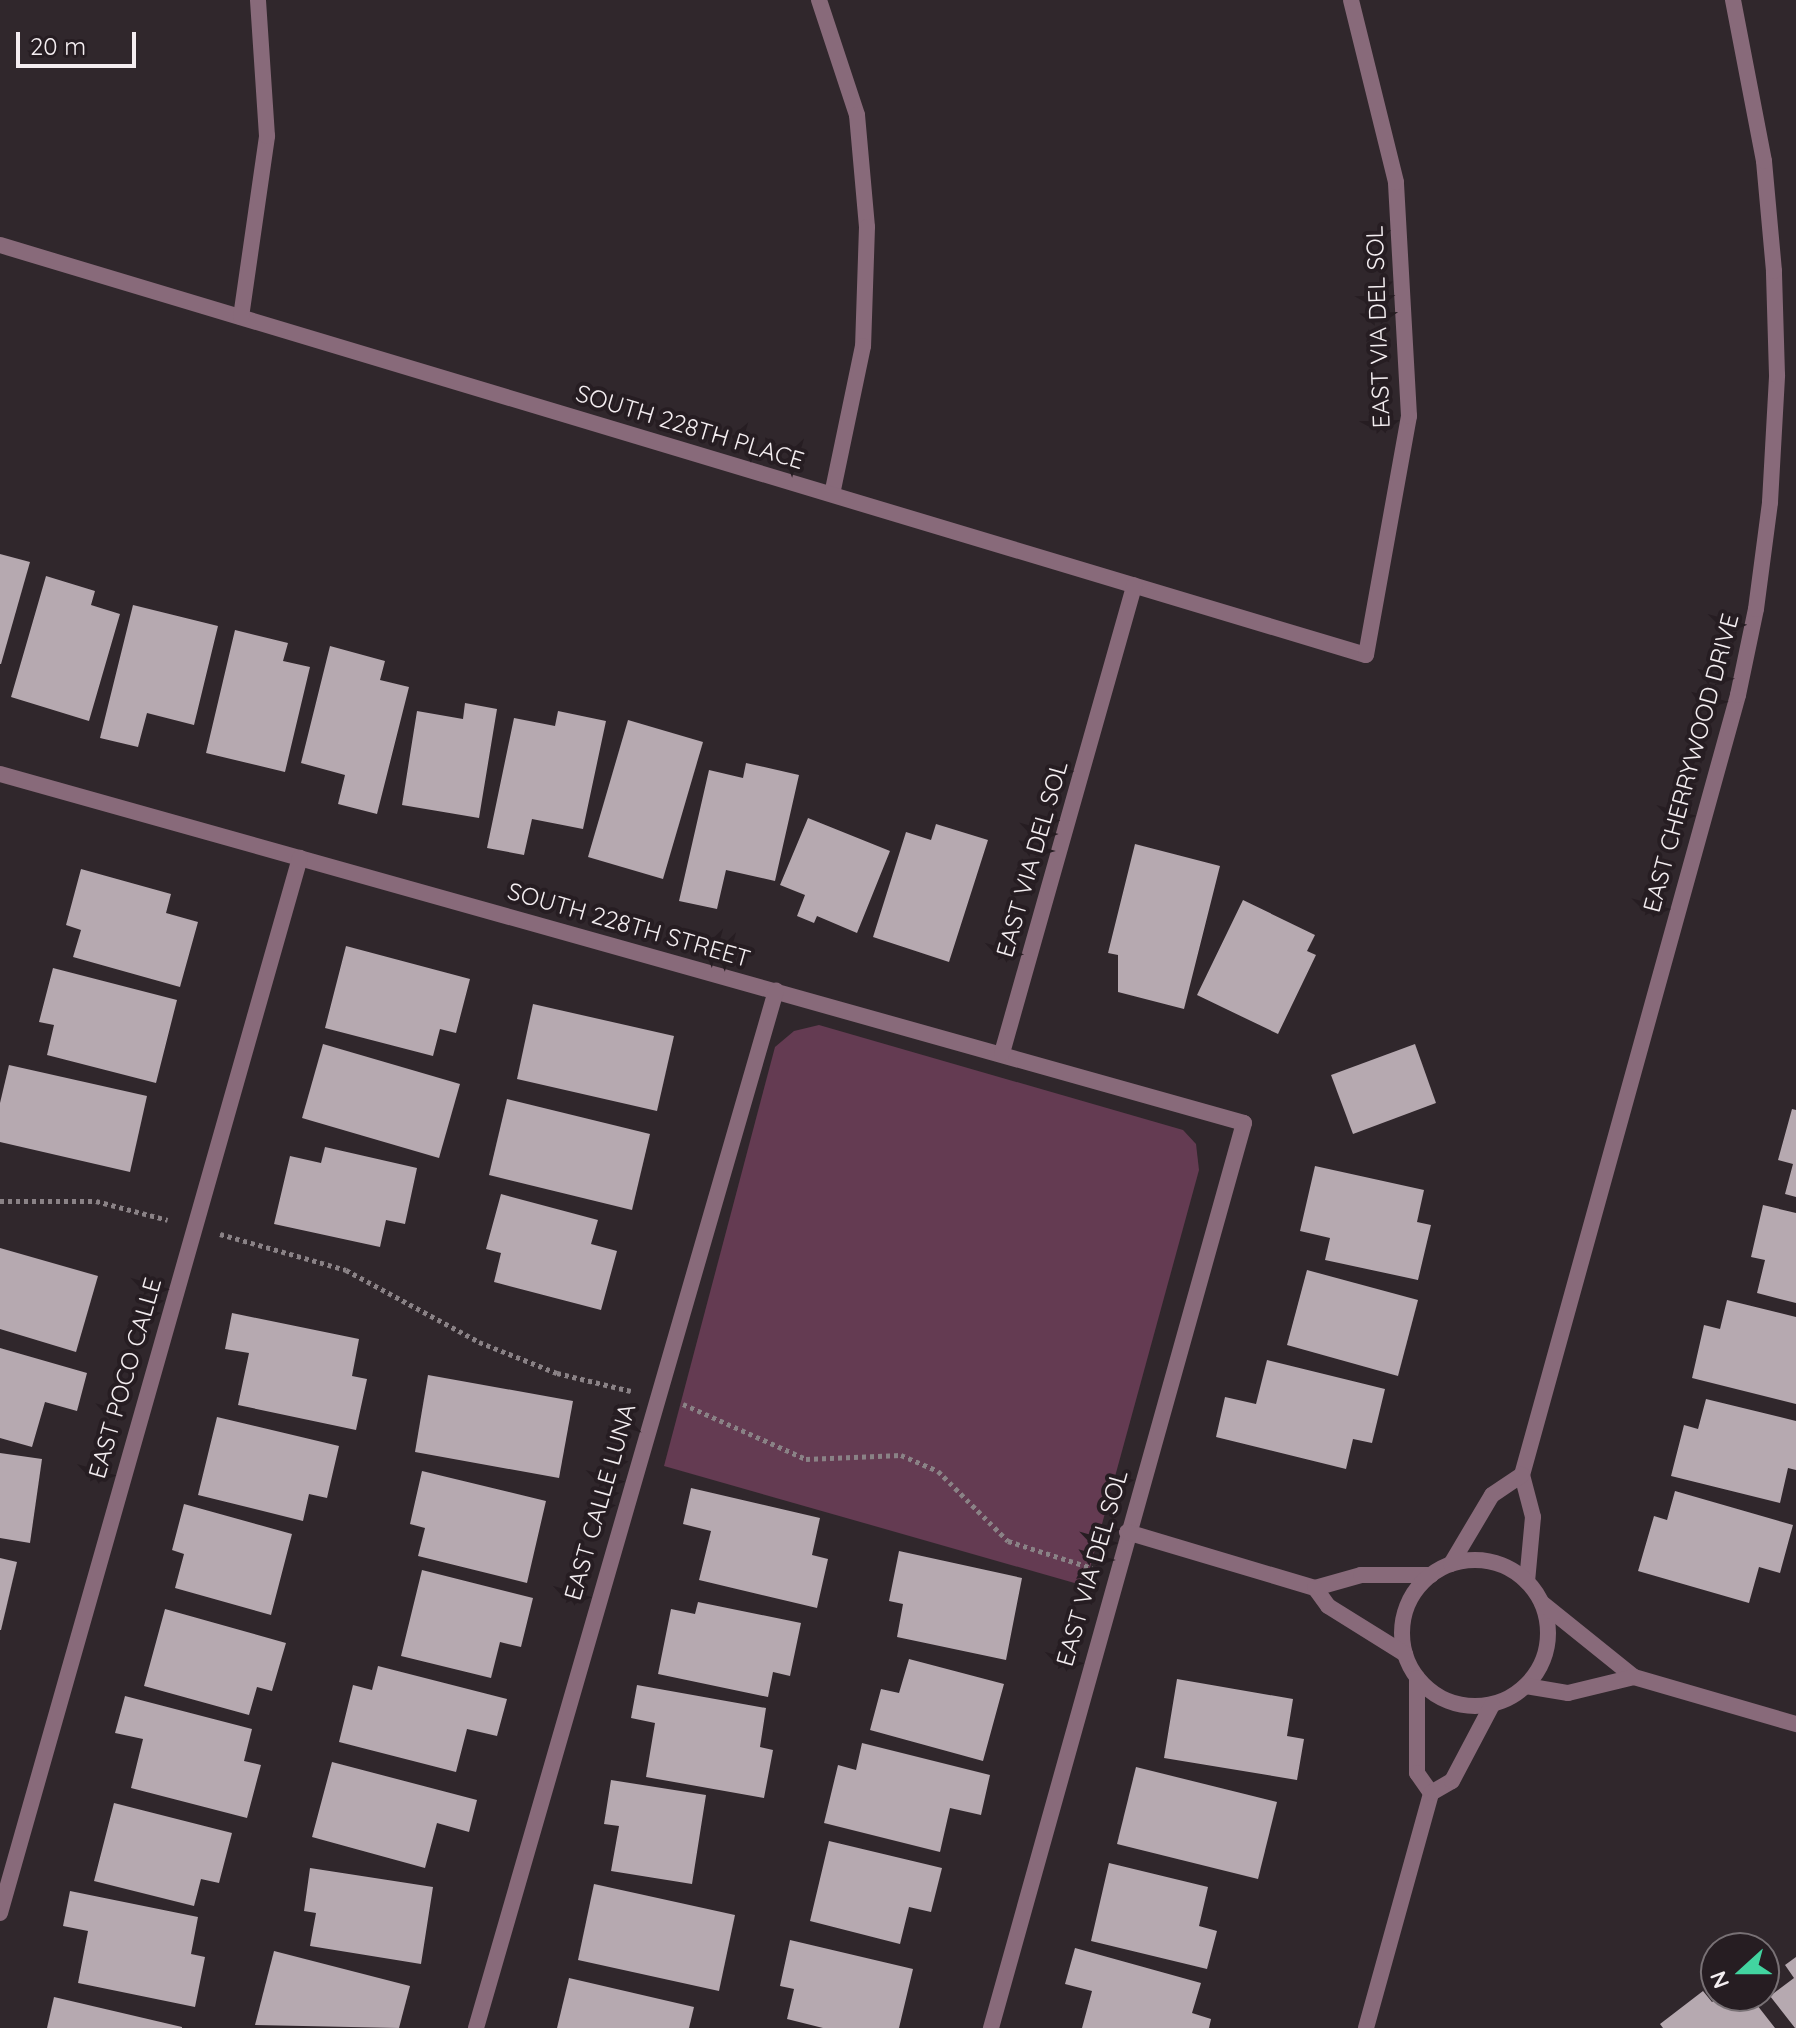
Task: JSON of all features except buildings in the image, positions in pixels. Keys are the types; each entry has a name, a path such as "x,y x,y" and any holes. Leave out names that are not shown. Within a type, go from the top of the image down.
{"street":[{"path":"241,317 267,136 258,0"},
{"path":"819,0 857,115 867,227 863,346 832,494"},
{"name":"EAST VIA DEL SOL","path":"1351,0 1396,182 1409,416 1366,655"},
{"name":"EAST CHERRYWOOD DRIVE","path":"1522,1475 1738,695 1756,609 1773,454 1774,271 1764,161 1733,0"},
{"name":"SOUTH 228TH PLACE","path":"0,245 1366,655"},
{"name":"EAST VIA DEL SOL","path":"1002,1053 1134,585"},
{"name":"SOUTH 228TH STREET","path":"0,774 1244,1123"},
{"name":"EAST POCO CALLE","path":"0,1913 192,1227 300,858"},
{"name":"EAST CALLE LUNA","path":"476,2028 655,1396 776,991"},
{"name":"EAST VIA DEL SOL","path":"991,2028 1113,1579 1244,1123"},
{"path":"1451,1564 1492,1495 1522,1475 1533,1517 1527,1582"},
{"path":"1127,1532 1315,1588 1361,1575 1431,1575"},
{"path":"1431,1793 1417,1773 1417,1678 1405,1654 1405,1610 1431,1575 1451,1564 1492,1561 1527,1582 1542,1603 1634,1677 1795,1720"},
{"path":"1315,1588 1328,1606 1405,1654"},
{"path":"1366,2028 1431,1793 1452,1781 1492,1705 1526,1686 1545,1656 1548,1620 1542,1603"},
{"path":"1526,1686 1568,1693 1634,1677"},
{"path":"1417,1678 1451,1702 1492,1705"}],"path":[{"path":"0,1201 96,1201 346,1270 479,1342 557,1373 706,1410 767,1446 806,1459 901,1455 938,1471 1008,1541 1113,1579"}],"shaded area":[{"path":"819,1025 1183,1130 1196,1144 1199,1170 1085,1586 664,1466 775,1047 794,1031"}]}
